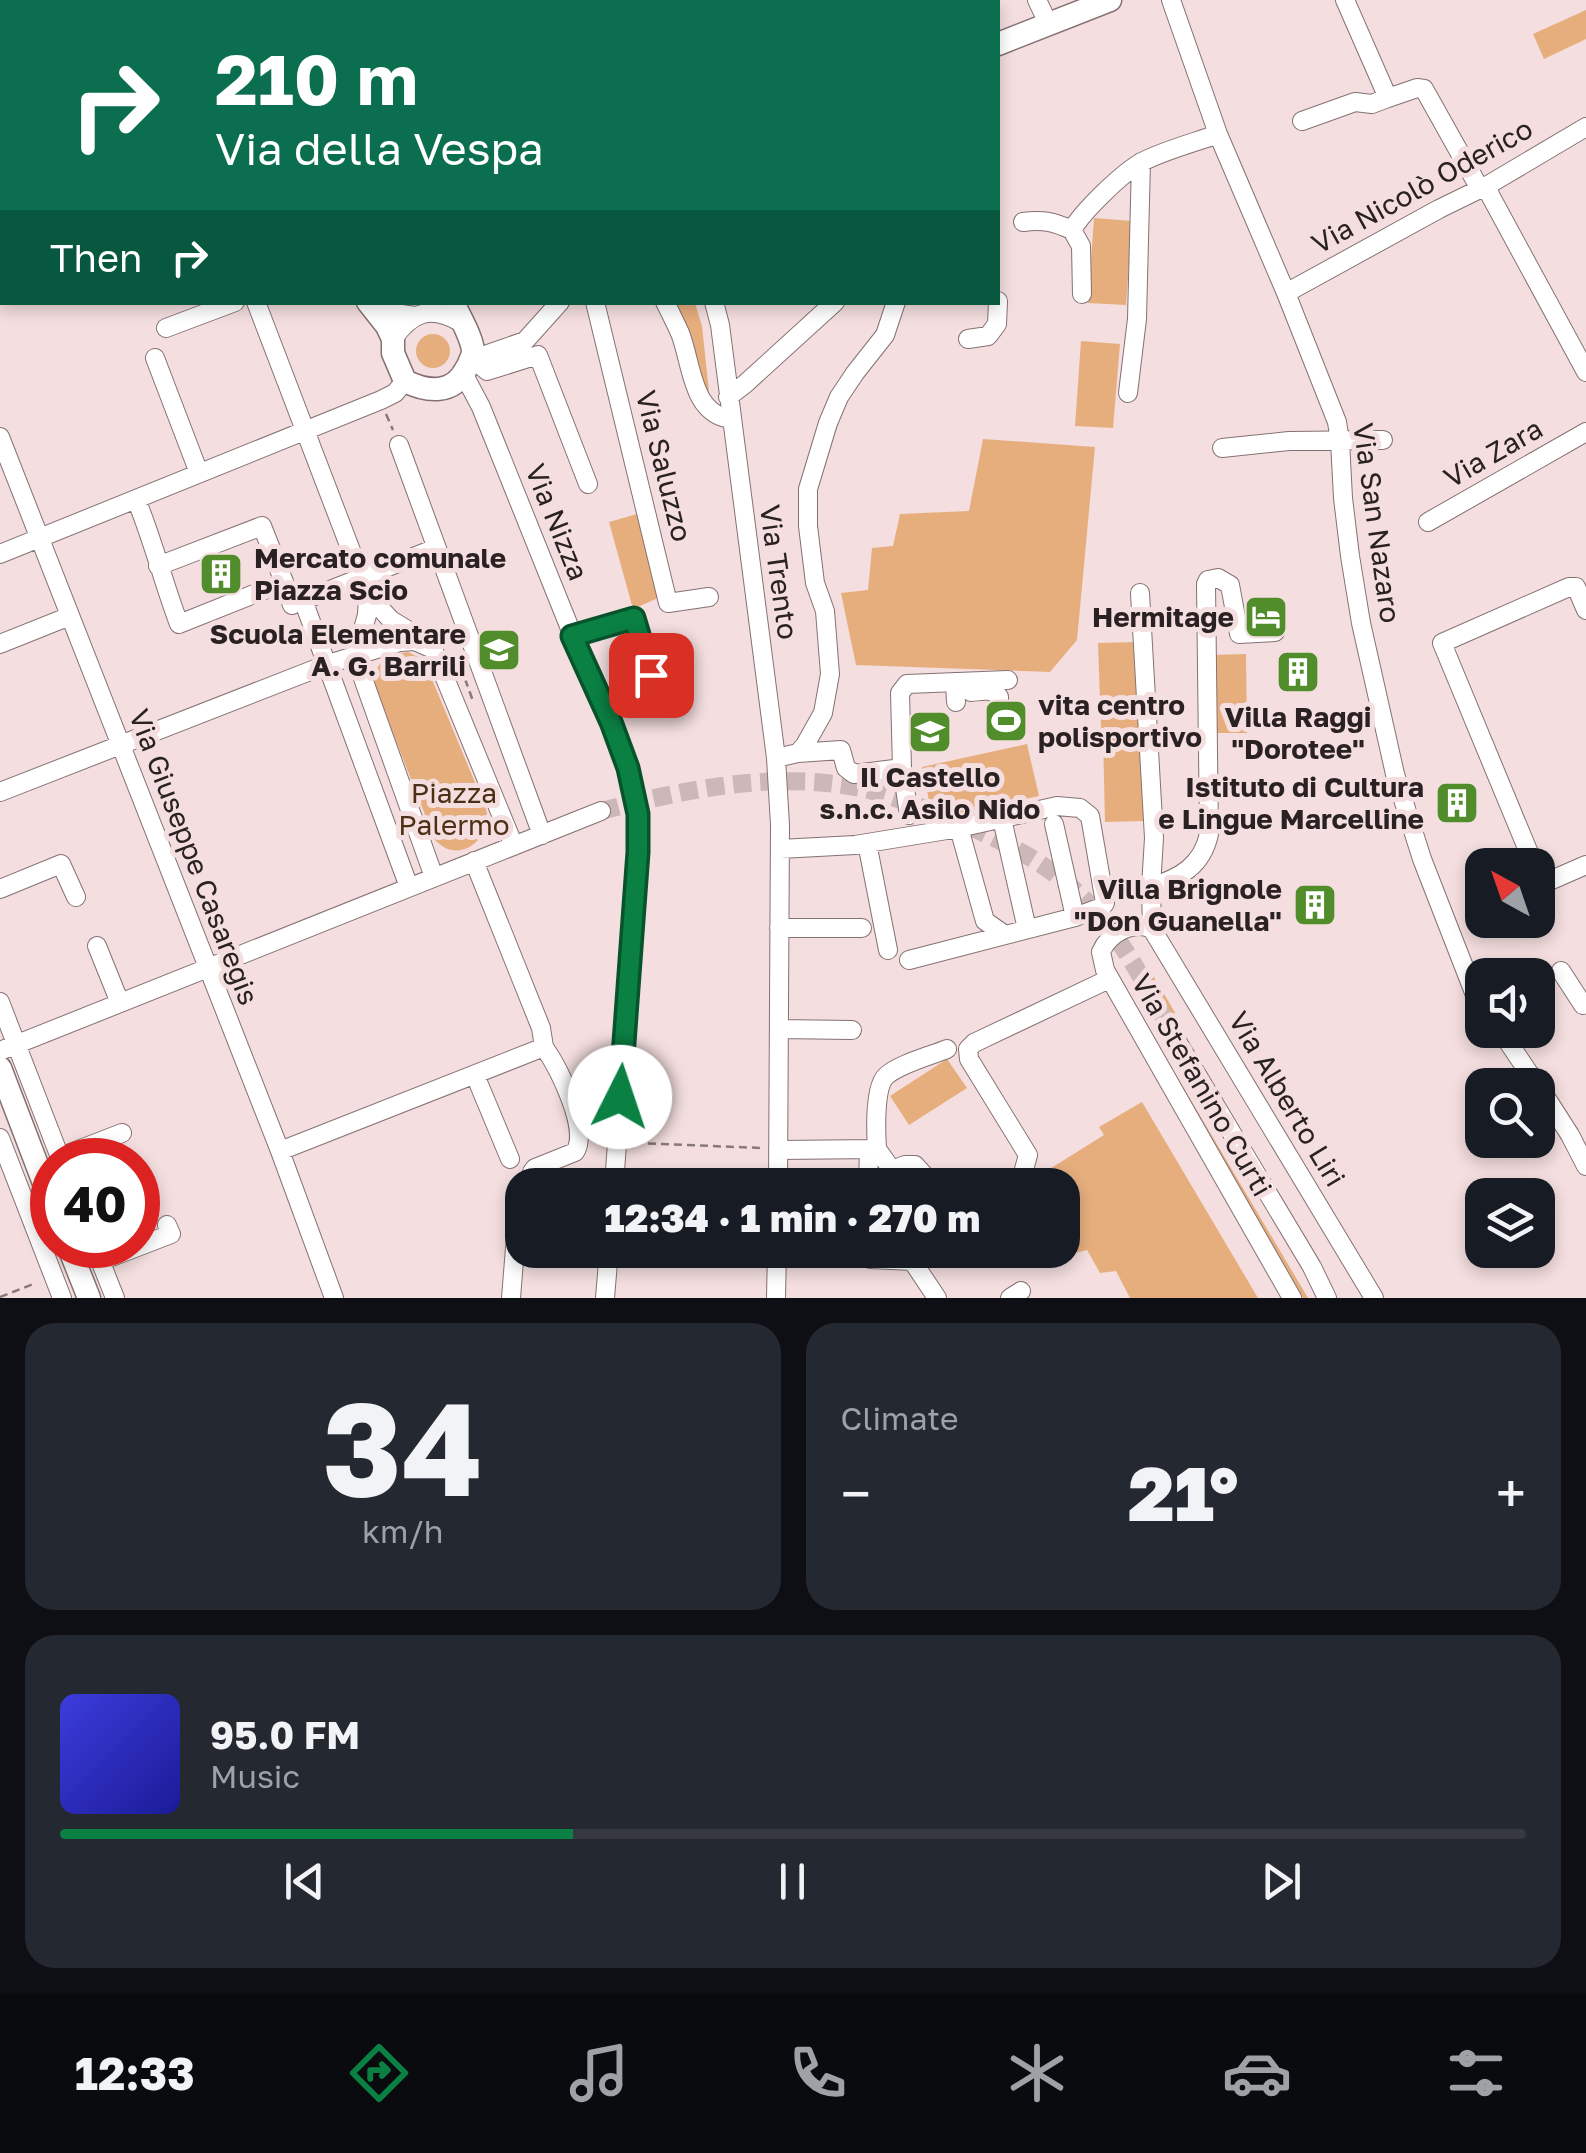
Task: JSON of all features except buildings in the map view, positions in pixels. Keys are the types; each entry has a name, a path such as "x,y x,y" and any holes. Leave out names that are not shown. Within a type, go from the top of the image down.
{"main road":[{"path":"1000,43 1110,0"},
{"path":"414,308 470,338 470,362 452,385 424,390 405,381 387,326 414,308"},
{"path":"0,1068 30,1146"},
{"path":"77,1268 89,1298"}],"street":[{"path":"1037,0 1048,24"},
{"name":"Via San Nazaro","path":"1171,0 1218,134 1332,408 1340,441 1343,498 1361,623 1396,774 1422,859 1465,967"},
{"path":"1345,0 1388,98"},
{"path":"1302,122 1355,102 1372,104 1416,88 1424,89 1490,194 1586,372"},
{"name":"Via Nicolò Oderico","path":"1286,294 1586,127"},
{"path":"1072,230 1096,200 1141,162 1218,134"},
{"path":"1128,394 1137,318 1141,162"},
{"path":"1023,222 1049,220 1072,230 1081,246 1082,294"},
{"path":"166,328 227,305"},
{"path":"257,305 364,586 367,615 355,656 434,877"},
{"path":"470,362 525,341 557,305"},
{"name":"Via Saluzzo","path":"597,305 668,603 710,597"},
{"name":"Via Saluzzo","path":"666,305 680,333 700,398 718,418 731,419"},
{"name":"Via Trento","path":"715,305 776,758 780,849 779,1029 772,1149 775,1168"},
{"path":"728,397 832,305"},
{"path":"968,339 988,336 997,324 998,305"},
{"path":"798,754 823,713 830,674 825,611 815,583 808,526 808,490 840,397 885,335 895,306"},
{"path":"394,340 414,308"},
{"path":"470,362 487,371 538,355 588,484"},
{"path":"155,358 199,474"},
{"name":"Via Nizza","path":"470,362 482,407 572,636 622,750 638,814 615,1168"},
{"path":"0,554 304,431 395,392 405,381"},
{"name":"Via Zara","path":"1428,522 1586,432"},
{"name":"Via Giuseppe Casaregis","path":"0,437 334,1298"},
{"path":"1222,448 1288,441 1383,440"},
{"path":"399,445 542,834"},
{"path":"136,499 179,624 284,582"},
{"path":"158,566 262,526 292,605 364,586 436,548"},
{"path":"1151,887 1172,881 1189,870 1204,850 1209,834 1206,584 1218,578 1230,585 1239,634 1275,632"},
{"path":"364,586 390,620 432,649 514,846"},
{"path":"1527,848 1442,642 1570,587 1576,587 1586,610"},
{"path":"1140,593 1154,838 1152,929"},
{"path":"304,600 409,887"},
{"path":"0,644 70,616"},
{"path":"572,636 634,618 659,704"},
{"path":"0,792 328,664 400,642 415,641 432,649"},
{"path":"956,692 1008,680"},
{"path":"909,814 902,768 903,688 908,684 956,692 992,691 999,697 999,712"},
{"path":"776,758 841,750 846,768 854,774 902,768"},
{"path":"780,849 861,844 1057,806 1080,808 1088,813 1104,906"},
{"path":"8,1048 601,811"},
{"path":"1002,818 1027,930"},
{"path":"1054,824 1075,917"},
{"path":"959,828 984,921 1006,935"},
{"path":"861,844 888,950"},
{"path":"474,861 541,1028 544,1046 557,1066 575,1116 579,1147 535,1168"},
{"path":"0,889 62,864 76,897"},
{"path":"1555,878 1586,864"},
{"path":"909,960 1104,906"},
{"path":"1104,906 1111,910 1123,930"},
{"name":"Via Stefanino Curti","path":"1152,929 1143,925 1123,930 1106,942 1103,964 1292,1298"},
{"path":"779,928 862,928"},
{"name":"Via Alberto Liri","path":"1152,929 1374,1298"},
{"path":"97,946 120,1003"},
{"path":"1561,971 1585,1006"},
{"path":"1025,1168 1028,1156 968,1058 968,1049 974,1042 1109,979"},
{"path":"0,1002 8,1048 51,1138"},
{"path":"779,1029 852,1030"},
{"path":"1178,1043 1327,1298"},
{"path":"280,1152 544,1046"},
{"path":"870,1168 881,1083 898,1068 947,1049"},
{"path":"475,1075 510,1159"},
{"path":"1555,1112 1586,1166"},
{"path":"108,1138 122,1132"},
{"path":"0,1138 62,1298"},
{"path":"772,1149 873,1149 891,1168"},
{"path":"160,1237 171,1234 167,1225"},
{"path":"103,1268 114,1298"},
{"path":"511,1298 513,1268"},
{"path":"603,1268 605,1298"},
{"path":"776,1298 777,1268"},
{"path":"917,1268 937,1298"},
{"path":"1312,1268 1335,1298"}],"path":[{"path":"629,1143 772,1149"},
{"path":"0,1297 46,1280"}],"green space":[{"path":"1586,10 1586,39 1544,59 1533,34"},
{"path":"1094,218 1132,221 1126,305 1088,303"},
{"path":"672,305 696,305 702,326 709,391 703,392"},
{"path":"433,334 445,339 450,351 445,363 433,368 421,363 416,351 421,339"},
{"path":"1081,341 1120,344 1113,428 1075,426"},
{"path":"983,439 1095,447 1077,640 1050,672 856,665 841,593 868,590 872,548 893,546 900,514 969,511"},
{"path":"637,514 658,598 633,609 609,522"},
{"path":"1137,642 1140,728 1101,729 1098,643"},
{"name":"Piazza Palermo","path":"408,652 426,665 486,809 483,833 465,849 448,849 435,840 372,680 385,660"},
{"path":"1246,654 1247,733 1212,733 1212,655"},
{"path":"1142,735 1144,821 1105,822 1103,736"},
{"path":"1027,744 1039,796 933,819 922,767"},
{"path":"1154,977 1177,1016 1160,1025 1138,987"},
{"path":"1157,1043 1308,1298 1303,1298 1155,1046"},
{"path":"947,1059 967,1088 909,1125 890,1096"},
{"path":"1142,1102 1258,1298 1130,1298 1116,1271 1100,1273 1087,1250 1080,1252 1080,1168 1051,1168 1104,1135 1099,1127"}],"tunnel":[{"path":"601,811 699,789 799,781 865,789 959,822 1027,856 1087,902 1126,952 1178,1043"}],"place":[{"name":"Mercato comunale Piazza Scio","path":"221,574"},
{"name":"Hermitage","path":"1266,617"},
{"name":"Scuola Elementare A. G. Barrili","path":"499,650"},
{"name":"Villa Raggi \"Dorotee\"","path":"1298,672"},
{"name":"vita centro polisportivo","path":"1006,721"},
{"name":"Il Castello s.n.c. Asilo Nido","path":"930,732"},
{"name":"Istituto di Cultura e Lingue Marcelline","path":"1457,803"},
{"name":"Villa Brignole \"Don Guanella\"","path":"1315,905"}],"route":[{"path":"620,1097 638,814 622,750 572,636 634,618 651,675"}]}
